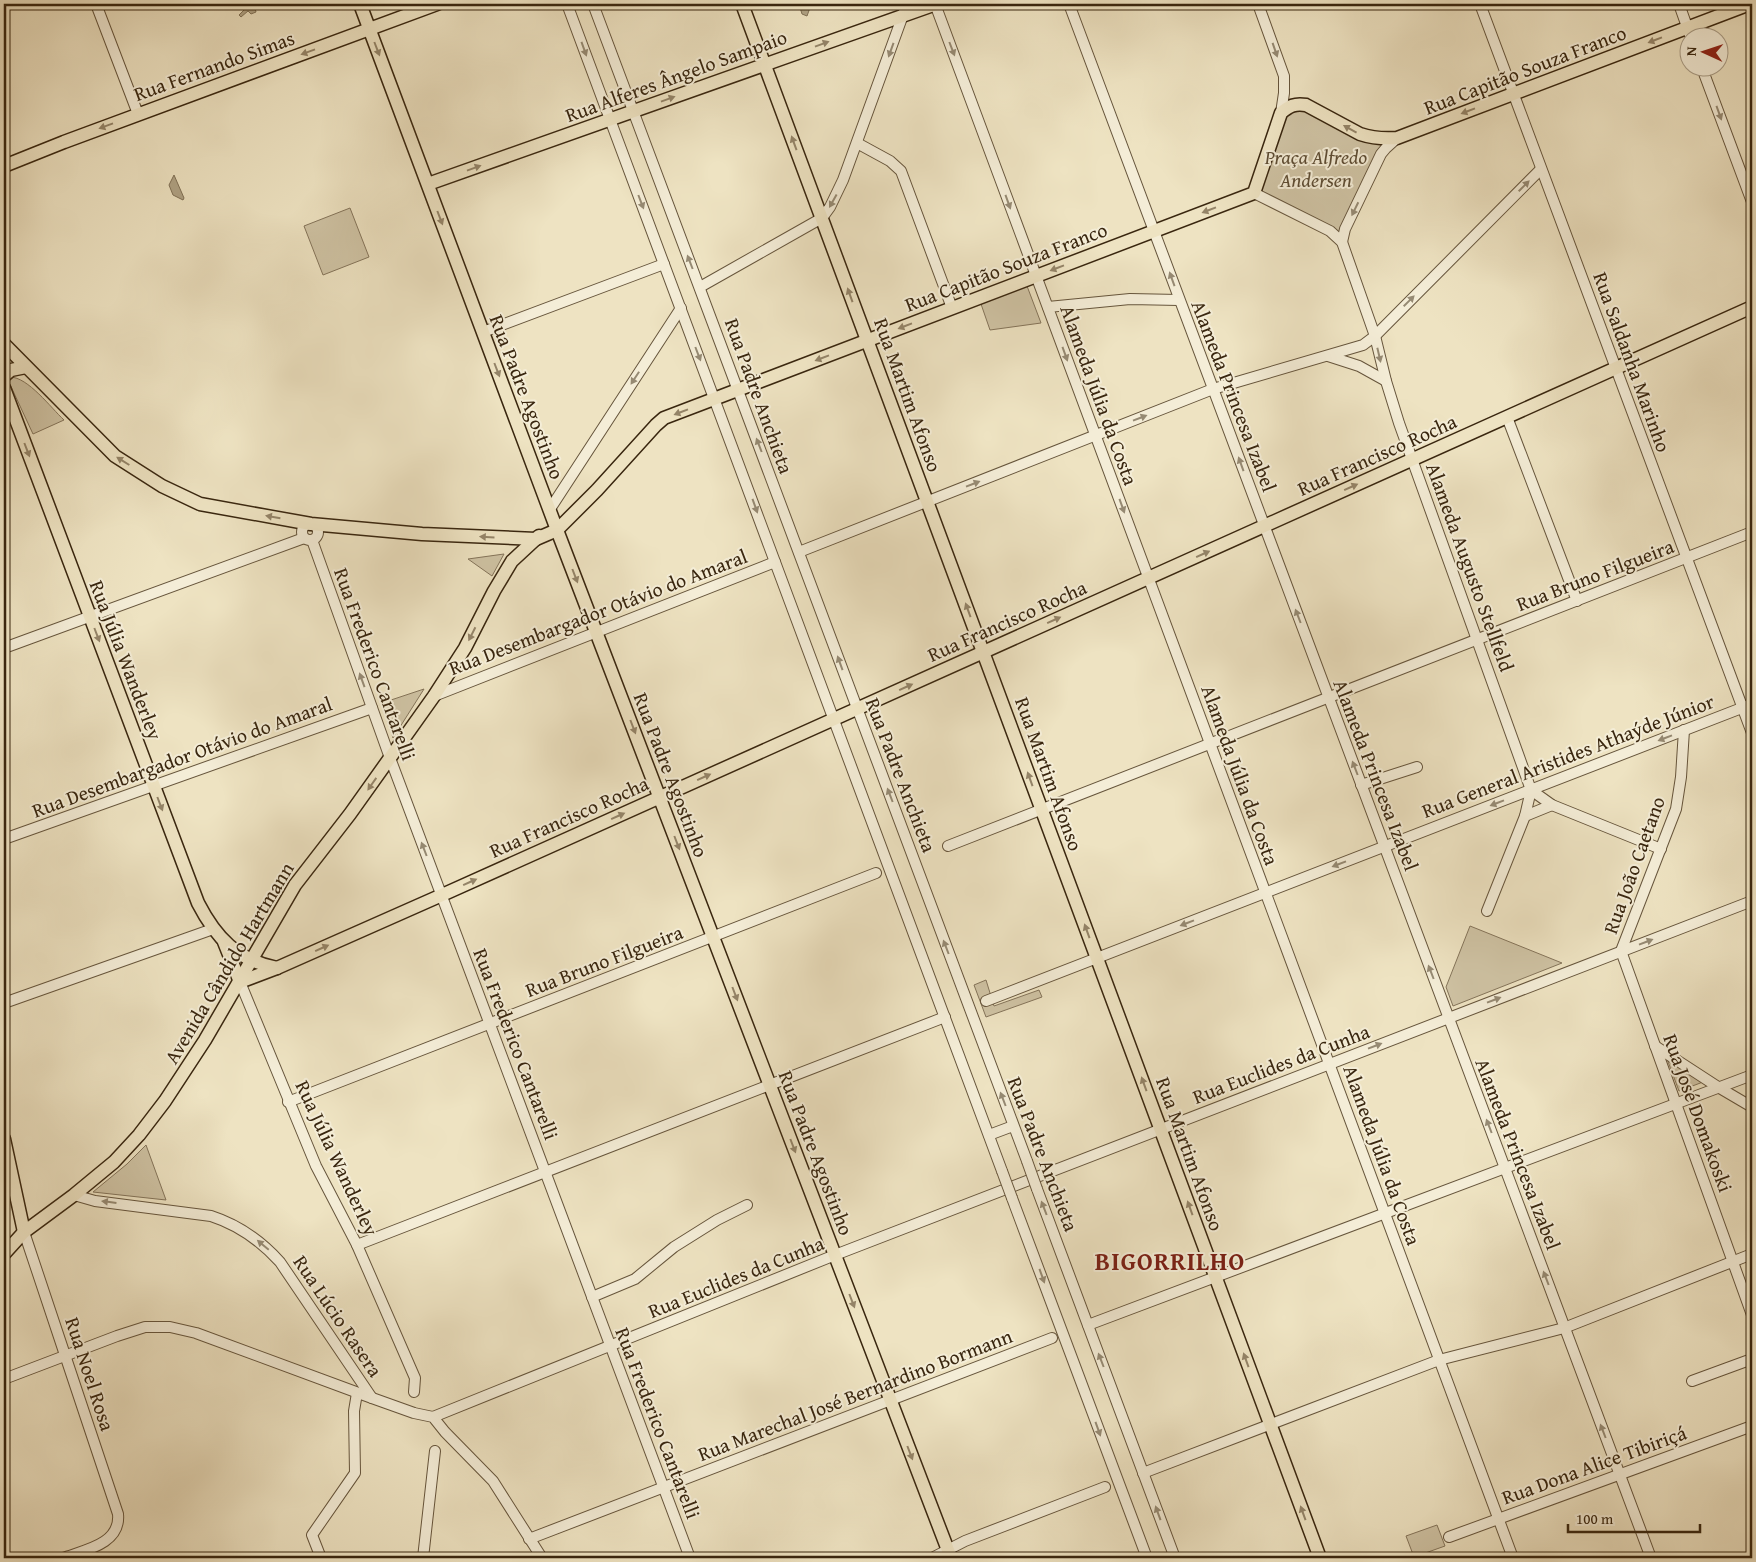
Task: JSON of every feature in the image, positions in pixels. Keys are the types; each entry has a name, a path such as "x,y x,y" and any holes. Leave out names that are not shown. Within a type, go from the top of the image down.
{"main road":[{"name":"Rua Padre Agostinho","path":"360,4 557,530 949,1554"},
{"name":"Rua Fernando Simas","path":"4,166 138,114 437,4"},
{"name":"Rua Martim Afonso","path":"742,4 1320,1558"},
{"name":"Rua Alferes Ângelo Sampaio","path":"428,184 765,65 906,9 935,4"},
{"name":"Rua Capitão Souza Franco","path":"1700,28 1750,4"},
{"name":"Rua Capitão Souza Franco","path":"1397,138 1514,94 1678,37"},
{"path":"1254,193 1281,113 1288,107 1306,105 1360,134 1375,138 1397,138"},
{"name":"Rua Capitão Souza Franco","path":"557,530 597,490 658,423 667,417 1254,193"},
{"name":"Rua Francisco Rocha","path":"240,982 277,968 442,895 1752,307"},
{"path":"4,344 115,456 162,486 200,504 311,524 422,534 536,539 557,530"},
{"path":"4,376 11,370 26,367"},
{"name":"Rua Júlia Wanderley","path":"4,388 190,886 213,929 223,940 251,960"},
{"path":"536,539 548,522 550,509"},
{"name":"Avenida Cândido Hartmann","path":"4,1254 24,1232 114,1162 151,1120 190,1065 295,885 346,820 434,696 465,648 504,574 521,551 536,539"},
{"name":"Rua Júlia Wanderley","path":"223,940 240,982"},
{"path":"251,960 277,968"},
{"path":"4,1139 24,1232"}],"street":[{"path":"96,4 138,114"},
{"path":"567,4 1146,1558"},
{"name":"Rua Padre Anchieta","path":"593,4 1175,1558"},
{"name":"Alameda Júlia da Costa","path":"935,4 1513,1558"},
{"name":"Alameda Princesa Izabel","path":"1069,4 1651,1558"},
{"path":"1258,4 1284,76 1281,113"},
{"name":"Rua Saldanha Marinho","path":"1480,4 1687,558 1747,706 1752,733"},
{"path":"1678,4 1687,28"},
{"path":"700,287 822,218 836,195 857,143 906,9"},
{"path":"1706,78 1752,202"},
{"path":"1254,193 1330,231 1342,242 1345,229 1381,154 1397,138"},
{"path":"857,143 890,161 901,171 952,308"},
{"path":"799,552 1213,389 1363,345 1375,336 1542,169"},
{"name":"Alameda Augusto Stellfeld","path":"1342,242 1375,336 1386,381 1412,460 1530,790"},
{"path":"483,332 664,264"},
{"path":"1048,307 1110,300 1179,300"},
{"path":"550,509 681,308"},
{"path":"1327,356 1359,366 1386,381"},
{"path":"1507,417 1577,601"},
{"name":"Rua Frederico Cantarelli","path":"311,524 316,526 318,532 317,537 308,539 690,1558"},
{"name":"Rua Bruno Filgueira","path":"948,846 1752,532"},
{"path":"4,648 308,539"},
{"name":"Rua Desembargador Otávio do Amaral","path":"434,696 775,562"},
{"name":"Rua General Aristides Athaýde Júnior","path":"986,1001 1747,706"},
{"name":"Rua Desembargador Otávio do Amaral","path":"4,839 372,708"},
{"name":"Rua João Caetano","path":"1621,951 1670,828 1679,792 1684,730"},
{"path":"1361,785 1417,767"},
{"path":"1487,912 1525,816 1530,790 1552,805 1661,849"},
{"path":"1525,816 1552,805"},
{"name":"Rua Bruno Filgueira","path":"288,1102 876,874"},
{"name":"Rua Euclides da Cunha","path":"433,1418 835,1255 1752,902"},
{"path":"4,1003 213,929"},
{"name":"Rua José Domakoski","path":"1621,951 1752,1315"},
{"name":"Rua Júlia Wanderley","path":"240,982 316,1166 358,1246 415,1378 414,1392"},
{"path":"358,1246 945,1017"},
{"path":"1655,1046 1752,1107"},
{"path":"1088,1324 1752,1075"},
{"path":"989,1135 1013,1126"},
{"name":"Rua Lúcio Rasera","path":"74,1195 95,1201 205,1215 223,1220 251,1235 272,1253 286,1269 372,1398 433,1418"},
{"path":"592,1297 635,1279 674,1247 717,1220 747,1205"},
{"name":"Rua Noel Rosa","path":"24,1232 118,1514 118,1527 109,1538 63,1558"},
{"path":"1143,1473 1439,1360 1564,1328 1752,1254"},
{"path":"4,1379 130,1331 145,1327 170,1327 196,1333 372,1398"},
{"name":"Rua Marechal José Bernardino Bormann","path":"529,1539 1052,1338"},
{"path":"1692,1381 1752,1359"},
{"path":"321,1558 312,1535 355,1473 354,1412 356,1392"},
{"path":"433,1418 493,1481 542,1558"},
{"name":"Rua Dona Alice Tibiriçá","path":"1448,1537 1752,1426"},
{"path":"424,1556 436,1451"},
{"path":"932,1558 949,1554 965,1541 1105,1487"}],"green space":[{"name":"Praça Alfredo Andersen","path":"1294,105 1391,143 1342,242 1254,193 1281,113"},
{"path":"350,208 369,257 323,275 304,226"},
{"path":"1027,286 1041,323 990,330 981,304"},
{"path":"7,378 17,378 32,387 64,420 33,434"},
{"path":"504,554 492,576 468,559"},
{"path":"424,689 393,738 382,703"},
{"path":"1470,926 1562,963 1453,1006 1446,987"},
{"path":"986,980 994,1006 1039,990 1042,997 986,1017 974,985"},
{"path":"1667,1059 1703,1082 1679,1091"},
{"path":"146,1145 166,1200 93,1192 127,1164"},
{"path":"1437,1525 1445,1546 1414,1557 1406,1536"}],"shaded area":[{"path":"250,4 255,8 256,12 251,14 248,11 241,17 239,15"},
{"path":"799,4 811,5 807,16 802,14"},
{"path":"174,175 184,198 183,200 173,195 169,185"}],"district":[{"name":"BIGORRILHO","path":"1170,1261"}]}
